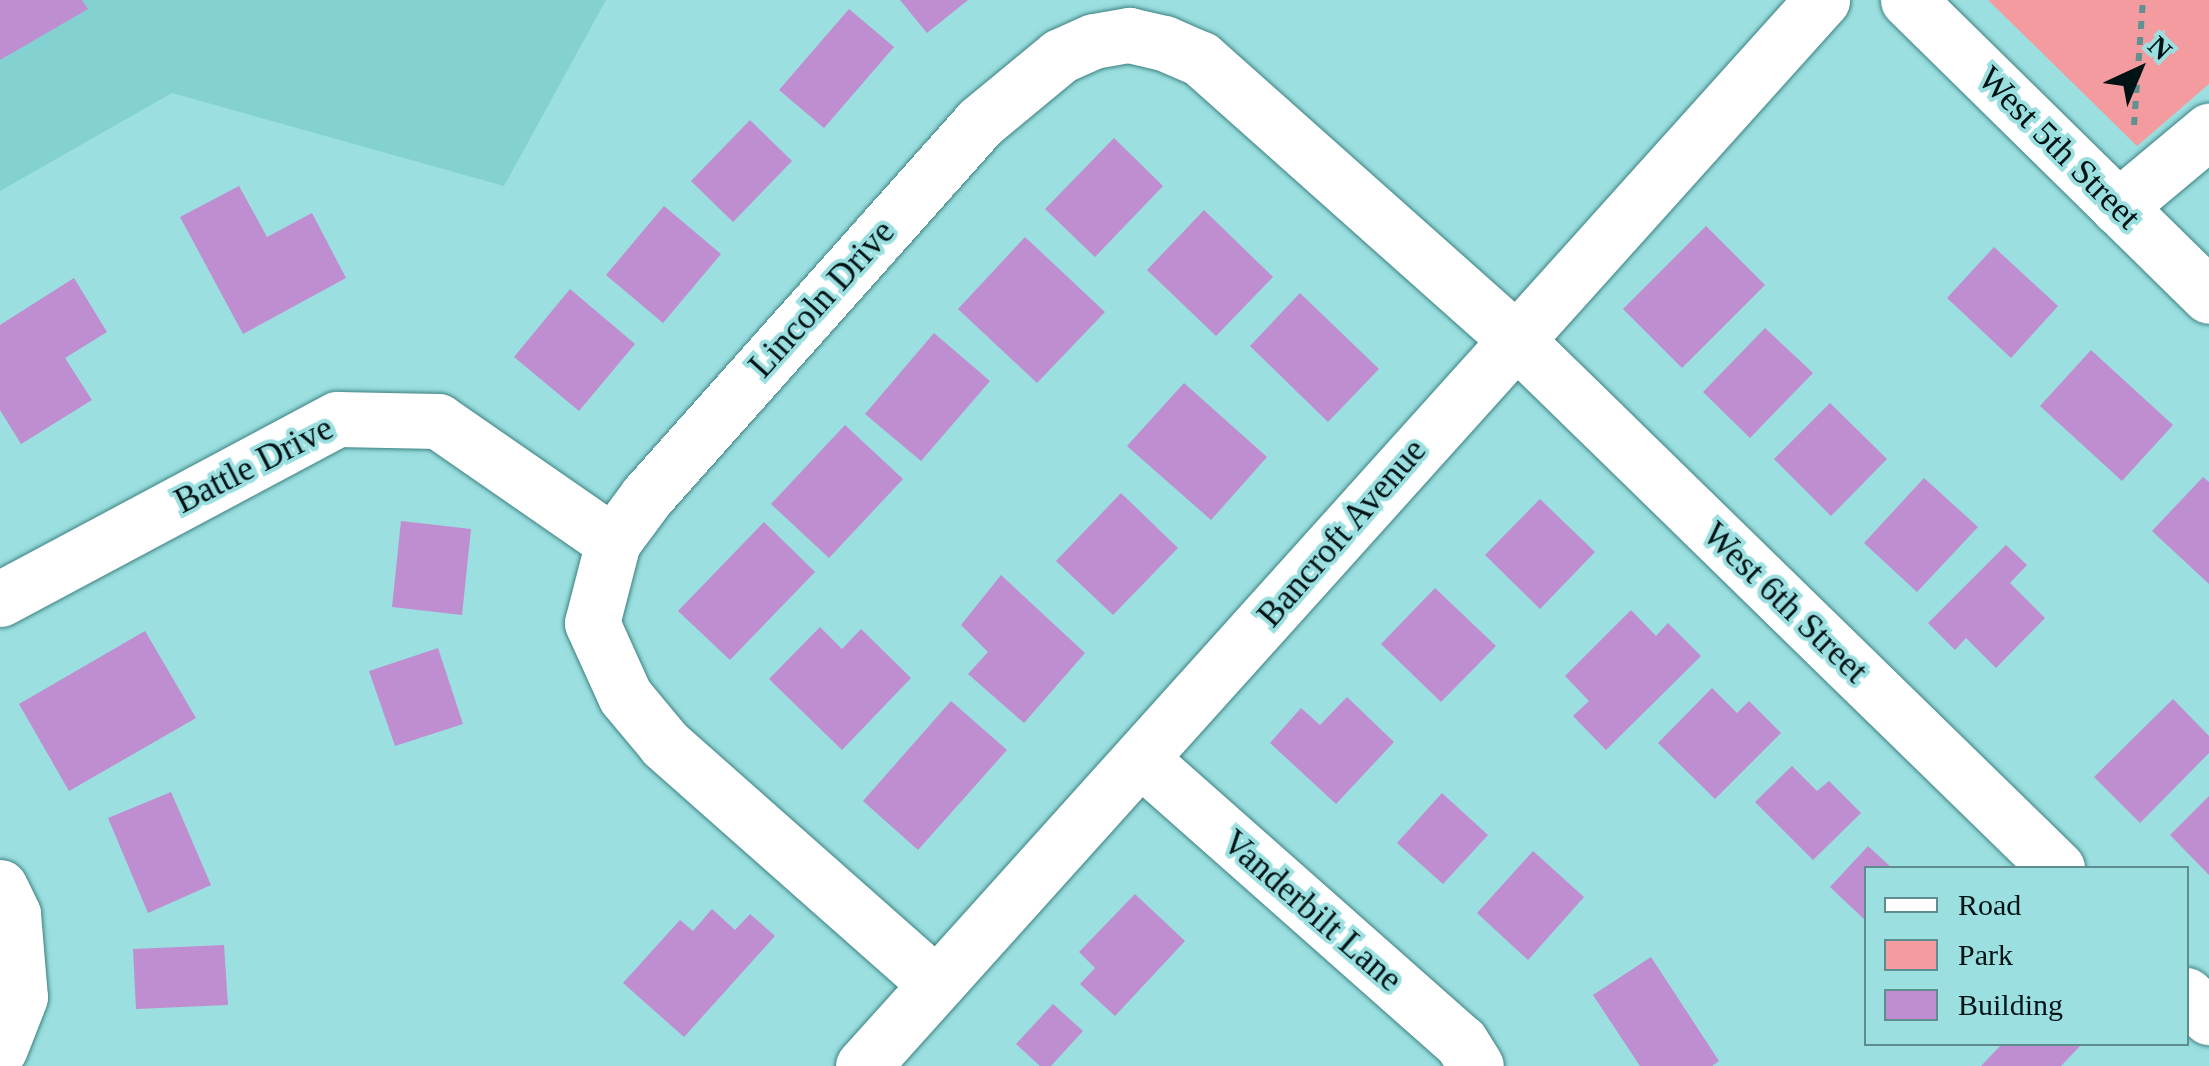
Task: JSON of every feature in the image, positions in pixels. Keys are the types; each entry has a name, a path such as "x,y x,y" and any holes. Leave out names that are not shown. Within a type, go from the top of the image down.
{"street":[{"name":"Bancroft Avenue","path":"863,1066 1822,0"},
{"name":"West 5th Street","path":"1908,0 2209,296"},
{"name":"Lincoln Drive","path":"936,984 665,744 626,696 592,624 613,542 647,496 978,123 1060,56 1094,41 1129,35 1164,43 1201,59 1514,338"},
{"path":"2118,207 2209,131"},
{"name":"West 6th Street","path":"1514,338 2054,866"},
{"name":"Battle Drive","path":"0,598 337,419 438,421 613,542"},
{"name":"Vanderbilt Lane","path":"1142,760 1462,1042 1476,1066"},
{"path":"0,888 13,914 20,996 0,1048"},
{"path":"2189,999 2209,1018"}],"path":[{"path":"2134,128 2142,0"}],"shaded area":[{"path":"0,0 606,0 504,186 172,93 0,191"}],"green space":[{"path":"1988,0 2209,0 2209,84 2137,146"}],"building":[{"path":"0,0 82,0 88,9 0,60"},
{"path":"900,0 968,0 927,33"},
{"path":"849,9 894,47 824,128 779,90"},
{"path":"750,120 792,161 733,222 691,181"},
{"path":"1114,138 1163,186 1095,257 1045,209"},
{"path":"239,186 267,237 312,213 346,278 243,334 180,217"},
{"path":"664,206 721,254 663,323 606,275"},
{"path":"1204,210 1273,277 1216,336 1147,270"},
{"path":"1706,226 1765,285 1682,368 1623,309"},
{"path":"1025,237 1105,312 1037,383 958,309"},
{"path":"1994,247 2058,306 2011,358 1947,298"},
{"path":"74,278 107,332 65,358 92,400 21,444 0,410 0,325"},
{"path":"570,289 635,344 579,411 514,357"},
{"path":"1300,293 1379,369 1328,422 1250,346"},
{"path":"1765,328 1813,373 1750,438 1703,392"},
{"path":"934,333 990,381 921,461 865,414"},
{"path":"2091,350 2173,425 2122,481 2040,406"},
{"path":"1184,383 1267,457 1211,520 1127,446"},
{"path":"1830,403 1887,459 1831,516 1774,459"},
{"path":"845,425 903,479 829,558 771,504"},
{"path":"2203,477 2209,482 2209,584 2152,531"},
{"path":"1924,478 1978,527 1917,592 1864,543"},
{"path":"1121,493 1178,548 1113,615 1056,561"},
{"path":"1540,499 1595,552 1540,609 1485,555"},
{"path":"401,521 471,529 462,615 392,607"},
{"path":"764,522 815,572 730,660 678,611"},
{"path":"2006,545 2027,565 2010,583 2045,618 1996,668 1966,638 1955,650 1928,623"},
{"path":"1001,575 1085,653 1024,723 968,674 988,652 961,625"},
{"path":"1435,588 1496,646 1441,702 1381,644"},
{"path":"1631,610 1656,636 1668,623 1701,656 1606,750 1573,716 1589,701 1565,676"},
{"path":"820,627 842,649 861,629 911,678 842,750 769,679"},
{"path":"145,631 196,718 69,791 19,704"},
{"path":"438,648 463,724 395,746 369,671"},
{"path":"1712,688 1737,713 1749,701 1781,733 1715,799 1658,743"},
{"path":"1347,697 1394,742 1336,804 1270,743 1301,708 1320,725"},
{"path":"2173,699 2209,736 2209,753 2140,823 2094,777"},
{"path":"951,701 1007,750 918,850 863,801"},
{"path":"1792,766 1817,791 1829,781 1861,813 1813,860 1755,802"},
{"path":"171,792 211,885 148,913 108,818"},
{"path":"1442,793 1488,835 1443,884 1397,843"},
{"path":"2209,796 2209,875 2170,835"},
{"path":"1868,846 1890,866 1864,866 1864,919 1830,887"},
{"path":"1533,851 1584,897 1528,960 1477,913"},
{"path":"1135,894 1185,941 1115,1016 1080,984 1095,968 1079,952"},
{"path":"712,909 735,930 750,914 775,936 684,1037 623,983 680,920 693,931"},
{"path":"224,945 228,1005 136,1009 133,949"},
{"path":"1651,957 1719,1061 1712,1066 1640,1066 1593,995"},
{"path":"1053,1004 1083,1031 1051,1066 1040,1066 1016,1044"},
{"path":"2000,1046 2080,1046 2061,1066 1981,1066"}]}
